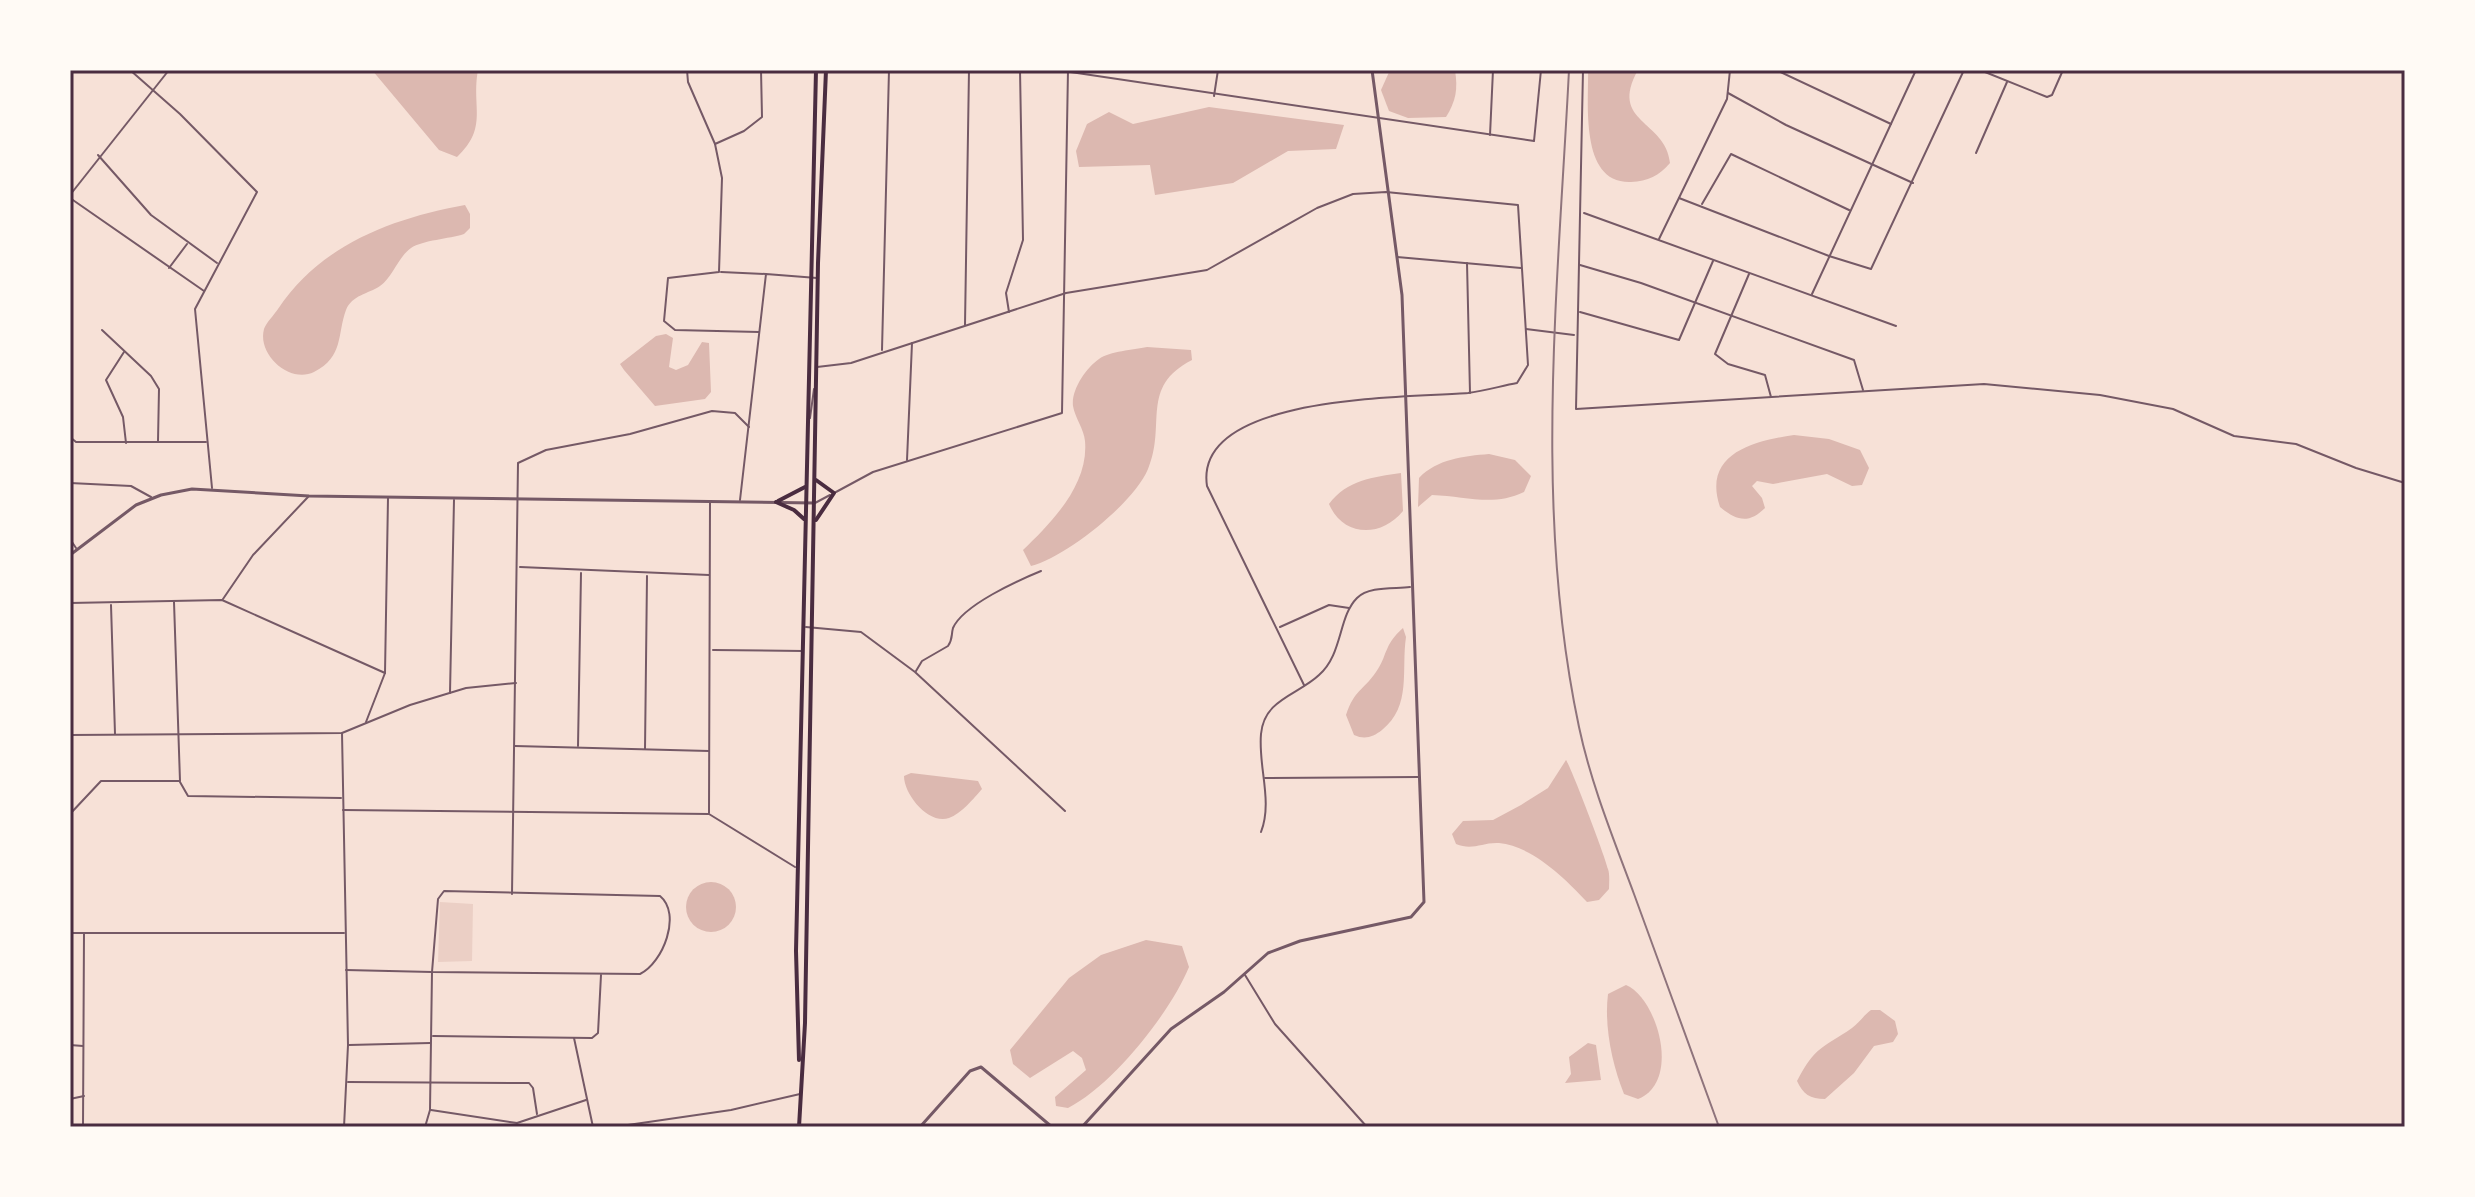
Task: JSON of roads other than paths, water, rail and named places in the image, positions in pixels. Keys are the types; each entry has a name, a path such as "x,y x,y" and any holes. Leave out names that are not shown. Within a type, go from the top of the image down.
{"main road":[{"path":"799,1127 796,951 816,70"},
{"path":"800,1066 805,1023 818,278 826,70"},
{"path":"814,522 834,493 815,478"},
{"path":"776,502 806,487"},
{"path":"776,502 794,510 806,521"},
{"path":"801,716 811,716"}],"street":[{"path":"130,70 257,192 217,263 195,315 212,488"},
{"path":"169,70 98,155 70,196 168,269 205,291"},
{"path":"687,70 688,82 715,144 722,178 719,272"},
{"path":"715,144 744,131 762,117 761,70"},
{"path":"882,351 889,70"},
{"path":"965,327 969,70"},
{"path":"1009,312 1006,293 1023,240 1020,70"},
{"path":"1057,70 1214,96 1534,141 1541,70"},
{"path":"1214,96 1218,70"},
{"path":"1082,1127 1171,1029 1277,949 1417,914 1424,902 1402,295 1372,70"},
{"path":"1490,136 1493,70"},
{"path":"1583,70 1583,213 1576,335 1576,409 1984,384 2100,395 2173,409 2247,440 2296,444 2405,483"},
{"path":"1658,241 1728,93 1730,70"},
{"path":"1776,70 1891,124"},
{"path":"1812,294 1916,70"},
{"path":"1679,198 1829,256 1873,267 1964,70"},
{"path":"1980,70 2047,97 2052,95 2063,70"},
{"path":"70,555 122,514 152,498 212,488 309,496 388,498 815,503 907,461 1062,413 1068,71"},
{"path":"1976,153 2007,81"},
{"path":"1728,93 1913,183"},
{"path":"1701,206 1731,154 1850,210"},
{"path":"98,155 151,215 217,263"},
{"path":"807,444 817,367 851,363 1066,293 1207,270 1336,199 1386,192 1518,205 1528,365 1517,383 1470,393 1405,393 1263,417 1235,430 1207,467 1207,486 1279,628 1304,685"},
{"path":"1583,213 1896,326"},
{"path":"168,269 188,244"},
{"path":"1397,257 1523,268"},
{"path":"1579,312 1674,341 1682,337 1713,259"},
{"path":"1467,263 1470,393"},
{"path":"1579,264 1696,302 1854,360 1863,391"},
{"path":"759,332 675,330 666,325 663,314 668,278 719,272 818,278"},
{"path":"1749,273 1715,354 1728,364 1765,375 1771,398"},
{"path":"740,501 766,274"},
{"path":"1526,329 1576,335"},
{"path":"102,330 151,376 159,389 157,443"},
{"path":"907,461 912,343"},
{"path":"125,351 106,380 123,417 126,443"},
{"path":"512,894 520,500 518,463 546,450 630,434 712,411 735,413 749,427"},
{"path":"70,437 76,442 206,442"},
{"path":"70,483 131,486 152,498"},
{"path":"222,600 255,552 309,496"},
{"path":"365,723 385,673 388,498"},
{"path":"450,693 454,499"},
{"path":"709,814 712,650 710,501"},
{"path":"70,539 77,549"},
{"path":"518,567 647,575 710,575"},
{"path":"915,672 922,661 951,642 954,627 968,612 1010,585 1041,571"},
{"path":"578,747 581,572"},
{"path":"645,749 647,575"},
{"path":"1261,832 1265,822 1261,734 1264,723 1280,699 1319,675 1330,662 1340,643 1350,608 1368,591 1411,587"},
{"path":"70,603 222,600 326,650 385,673"},
{"path":"174,601 180,781 188,796 343,798"},
{"path":"111,604 115,735"},
{"path":"1279,628 1329,605 1350,608"},
{"path":"803,627 861,632 915,672 1065,811"},
{"path":"712,650 803,651"},
{"path":"70,735 342,733 450,693 482,685 516,683"},
{"path":"342,733 348,1045 344,1127"},
{"path":"514,746 710,751"},
{"path":"1264,778 1420,777"},
{"path":"70,814 92,786 101,781 180,781"},
{"path":"343,810 709,814 807,873"},
{"path":"346,970 432,972 640,974 655,963 667,935 665,899 660,896 444,891 439,894 432,972 430,1110 425,1127"},
{"path":"70,933 346,933"},
{"path":"83,1127 84,933"},
{"path":"432,1036 592,1038 598,1033 601,974"},
{"path":"1245,974 1275,1024 1367,1127"},
{"path":"574,1038 593,1127"},
{"path":"348,1045 431,1043"},
{"path":"70,1045 84,1046"},
{"path":"920,1127 970,1071 981,1067 1052,1127"},
{"path":"347,1082 529,1083 533,1088 537,1114"},
{"path":"614,1127 731,1110 800,1094"},
{"path":"70,1099 84,1096"},
{"path":"430,1110 517,1123 586,1100"}],"railway":[{"path":"1569,70 1553,399 1556,564 1565,646 1579,727 1596,791 1719,1127"}]}
